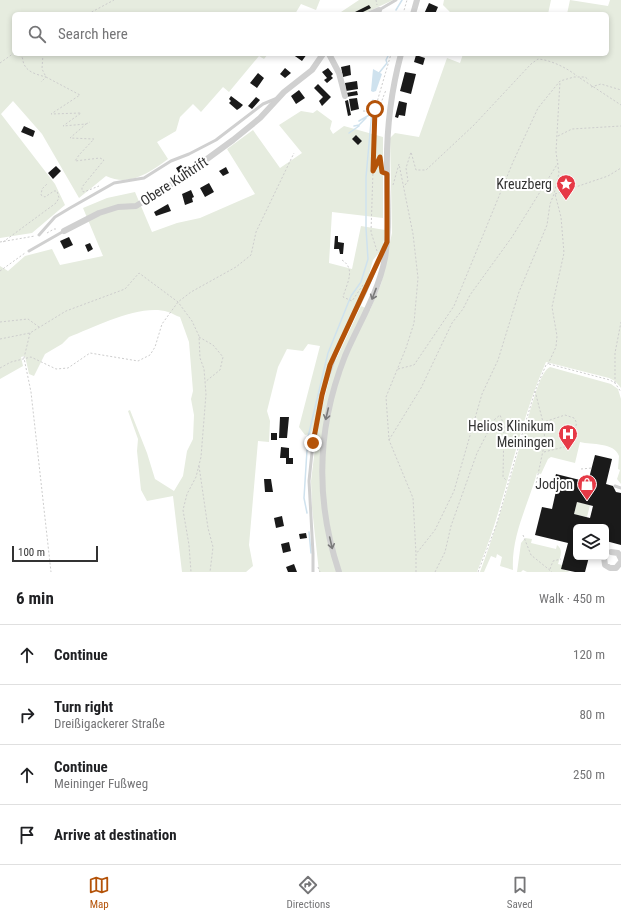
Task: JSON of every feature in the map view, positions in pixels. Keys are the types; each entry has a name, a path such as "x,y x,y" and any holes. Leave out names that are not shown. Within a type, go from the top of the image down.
{"street":[{"path":"414,12 417,0"},
{"path":"374,12 379,10"},
{"name":"Obere Kuhtrift","path":"64,231 99,213 118,207 136,206 181,178 239,136 260,118 276,99 312,70 322,56"},
{"path":"329,56 339,73 345,96"},
{"path":"339,572 325,517 321,487 324,426 340,370 376,290 384,259 387,242 389,110 401,56"},
{"path":"611,552 618,553 621,559"},
{"path":"604,560 607,567 618,570 621,562"}],"lane":[{"path":"379,10 396,0"},
{"path":"39,235 55,217 70,208 114,183 144,178 171,160 190,154 216,140 263,104 276,99"},
{"name":"Obere Kuhtrift","path":"29,251 64,231"},
{"path":"313,572 314,553 309,481 313,443 322,395 338,348 366,291 387,242"},
{"path":"615,486 621,488"}],"path":[{"path":"92,12 114,0"},
{"path":"404,12 407,0"},
{"path":"0,63 12,54"},
{"path":"23,56 25,66 32,73 46,77 80,95 51,114 80,113 66,122 63,126 86,124"},
{"path":"43,56 42,69 46,77"},
{"path":"376,248 371,232 374,111 390,56"},
{"path":"404,186 408,181 406,168 411,152 416,170 426,170 474,125 531,64 538,59 550,62 570,71 591,87 621,105"},
{"path":"42,82 46,77"},
{"path":"397,369 414,366 454,306 524,137 538,108 560,81 578,77 584,77 589,80"},
{"path":"416,554 435,530 454,491 482,394 498,360 519,292 547,225 550,204 559,173 559,162 556,152 560,81"},
{"path":"591,87 601,84 621,90"},
{"path":"363,111 374,111 380,106 388,88"},
{"path":"370,105 376,104"},
{"path":"90,122 70,138 94,139 75,161 100,158 104,160 82,186 82,191 84,192 102,185"},
{"path":"557,136 572,129 621,126"},
{"path":"0,368 11,362 31,357 56,369 68,368 90,353 138,361 150,355 155,348 162,324 178,302 191,292 236,267 252,255 256,232 294,153"},
{"path":"373,171 380,157 382,165"},
{"path":"389,440 421,388 452,323 463,309 470,295 512,237 559,162"},
{"path":"393,186 399,164 404,186 418,278 414,323 406,348 386,397 389,440 413,498 416,572"},
{"path":"554,194 608,176 621,168"},
{"path":"3,242 56,203 59,198 57,191 54,191 45,198 40,195 42,189 47,184"},
{"path":"478,572 496,526 507,482 535,391 546,365 548,364 556,347 557,336 552,308 564,253 561,217 554,194"},
{"path":"0,242 39,235 54,229 64,231"},
{"path":"0,271 29,251"},
{"path":"342,260 348,264 351,271 343,297 352,301"},
{"path":"0,339 30,334 66,310 125,289 139,273 178,302 192,321 199,336 200,358 204,369 206,394 199,466 196,477 187,494 183,510 189,545 191,572"},
{"path":"0,322 28,319 40,327"},
{"path":"621,322 615,353 615,383 621,392"},
{"path":"30,334 24,358 31,392 51,572"},
{"path":"199,336 213,345 223,357 220,370 205,382"},
{"path":"548,364 615,383"},
{"path":"535,391 543,422 545,441 544,453 536,484"},
{"path":"543,422 565,415 574,418 577,422 576,427 571,434 572,443 568,446 544,453"},
{"path":"434,572 445,552 451,526 476,453 494,420 500,416 504,425 503,477 507,482"},
{"path":"199,466 208,528 213,547 210,572"},
{"path":"581,469 592,468"},
{"path":"523,535 531,555 552,572"},
{"path":"550,570 552,562 561,559"}],"shaded area":[{"path":"0,0 320,0 316,10 301,4 296,12 12,12 12,56 259,56 229,92 223,87 201,112 193,104 180,117 176,131 157,142 168,159 154,169 131,179 114,179 106,176 79,198 42,134 13,101 1,114 55,184 65,205 32,233 0,238"},
{"path":"359,0 393,0 367,12 341,12"},
{"path":"444,0 551,0 548,12 450,12 443,5"},
{"path":"570,0 608,6 610,0 621,0 621,388 615,381 609,378 546,362 518,442 489,542 477,572 319,572 312,508 311,481 318,424 332,368 361,306 370,310 381,284 392,233 390,138 395,133 419,137 447,58 460,63 462,56 609,56 609,12 567,12"},
{"path":"259,56 266,56 264,59"},
{"path":"317,110 332,121 330,129 333,134 344,126 383,137 383,218 332,212 329,263 352,269 361,226 385,230 383,248 373,260 366,286 329,365 313,429 310,434 305,435 299,427 320,346 308,344 303,351 287,349 278,367 267,411 270,421 269,442 258,441 249,545 253,566 246,572 182,572 173,496 147,501 141,490 137,451 138,439 128,411 130,410 147,453 155,479 174,491 183,476 187,451 193,439 194,415 191,399 193,391 189,342 180,317 168,312 157,310 132,313 118,317 69,337 62,344 45,354 34,376 29,374 25,356 21,357 23,366 0,379 0,266 8,271 25,256 52,249 60,265 103,256 83,208 107,198 135,192 152,232 177,223 200,218 255,194 227,149 253,130 280,168 302,153 279,125 301,111 313,113"},
{"path":"550,367 611,384 618,389 621,399 621,484 617,479 620,470 618,469 619,456 612,448 608,446 580,442 575,463 551,457 548,459 541,474 537,473 517,533 513,557 513,570 500,566 502,557 497,554 496,558 491,556 484,572 480,572 500,512 535,394 544,374"},
{"path":"577,502 590,505 587,517 574,514"},
{"path":"525,538 532,539 531,543 556,549 557,545 561,551 558,564 562,565 562,569 570,572 527,572 523,570 521,572 517,572 521,543"}],"water":[{"path":"373,69 382,74 376,91 373,92 371,91"}],"building":[{"path":"429,3 438,7 436,12 425,12"},
{"path":"369,5 371,8 363,12 355,12"},
{"path":"295,56 306,56 302,61"},
{"path":"416,56 425,58 423,65 414,62"},
{"path":"350,65 351,75 343,77 341,67"},
{"path":"285,68 291,73 285,78 280,74"},
{"path":"328,68 333,74 331,76 333,78 327,83 324,80 327,78 322,72"},
{"path":"405,72 416,74 411,94 400,91"},
{"path":"258,73 264,78 257,88 250,83"},
{"path":"357,81 358,89 346,91 345,83"},
{"path":"318,84 331,97 322,106 319,101 323,97 314,88"},
{"path":"299,90 305,98 296,104 291,96"},
{"path":"357,91 358,95 346,97 346,93"},
{"path":"231,96 243,105 237,110 229,103 231,101 229,99"},
{"path":"256,97 260,100 252,109 248,106"},
{"path":"357,98 359,109 351,111 349,99"},
{"path":"348,100 351,115 348,116 345,101"},
{"path":"399,101 407,103 405,116 399,115 398,118 395,117"},
{"path":"24,126 35,131 33,137 21,132"},
{"path":"356,135 362,141 358,145 352,139"},
{"path":"181,165 183,168 187,166 189,170 180,175 176,168"},
{"path":"56,166 61,171 53,179 48,173"},
{"path":"226,167 229,173 223,176 219,171"},
{"path":"209,183 214,192 205,197 200,188"},
{"path":"191,190 194,197 192,198 193,202 185,205 182,194"},
{"path":"168,204 171,211 156,216 154,212"},
{"path":"335,236 338,236 338,242 344,243 343,254 340,254 339,249 334,249"},
{"path":"69,237 73,245 64,249 60,241"},
{"path":"90,243 93,249 88,252 85,245"},
{"path":"280,417 289,417 287,438 279,438"},
{"path":"271,433 277,433 277,440 271,440"},
{"path":"281,447 289,448 289,458 293,458 293,464 286,464 286,458 280,458"},
{"name":"Helios Klinikum Meiningen","path":"595,455 612,459 606,484 613,486 616,492 621,493 621,545 609,542 609,524 573,524 573,560 588,560 585,572 575,572 561,569 568,543 535,535 542,507 552,509 556,491 552,490 556,474 588,482","holes":["577,502 593,506 590,518 574,514"]},
{"path":"264,479 271,479 273,492 265,492"},
{"path":"282,516 284,526 276,528 274,518"},
{"path":"306,533 307,538 300,539 299,534"},
{"path":"289,542 291,551 283,553 281,544"},
{"path":"294,564 297,572 288,572 286,567"}],"waterway":[{"path":"396,10 402,0"},
{"path":"379,73 387,63 386,60 388,56"},
{"path":"308,437 328,353 351,296 361,282 368,259 366,228 366,177 373,100"},
{"path":"359,121 371,114"},
{"path":"354,126 359,125 366,118"},
{"path":"349,133 359,126"},
{"path":"307,450 304,498 307,513"},
{"path":"309,532 311,553"}],"place":[{"name":"Kreuzberg","path":"566,201"},
{"name":"Helios Klinikum Meiningen","path":"568,451"},
{"name":"Jodjon","path":"587,501"}],"route":[{"path":"313,443 322,395 330,365 366,291 387,242 387,174 382,172 380,157 373,171 375,109"}]}
